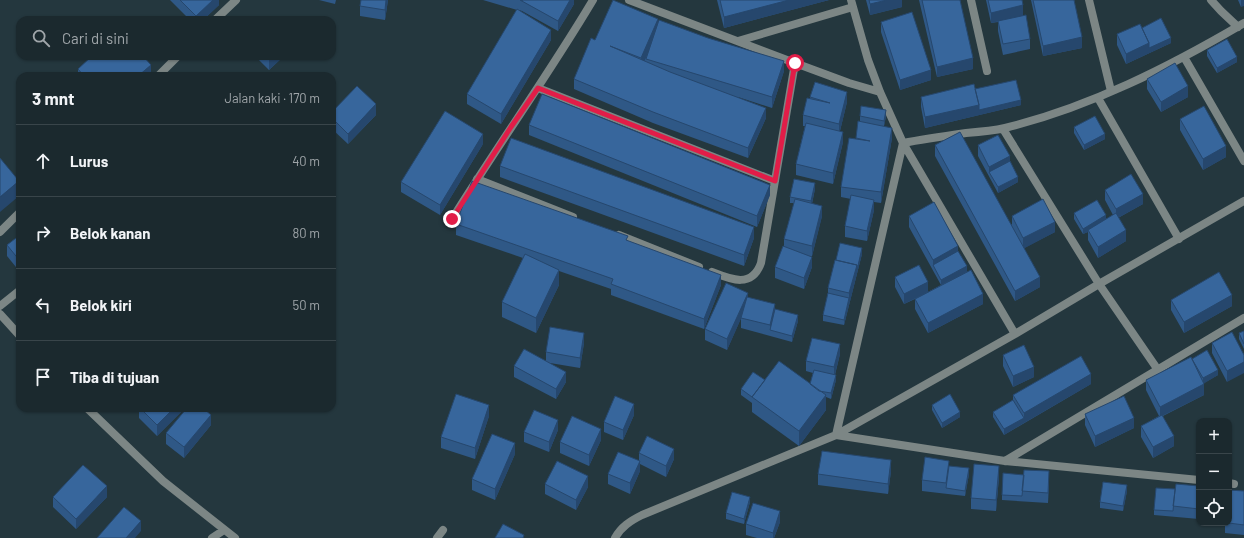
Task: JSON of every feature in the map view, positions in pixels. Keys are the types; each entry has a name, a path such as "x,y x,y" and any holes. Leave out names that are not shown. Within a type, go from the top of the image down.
{"street":[{"path":"219,16 236,0"},
{"path":"452,219 538,88 593,0"},
{"path":"629,0 795,63 880,92"},
{"path":"971,0 987,71"},
{"path":"1088,0 1112,91"},
{"path":"902,143 1003,129 1098,98 1184,58 1241,25 1221,11 1211,0"},
{"path":"738,41 852,4 868,60 902,143 1015,334"},
{"path":"1184,58 1244,161"},
{"path":"162,72 174,60"},
{"path":"608,231 734,280 750,279 755,275 761,262 795,63"},
{"path":"538,88 775,181"},
{"path":"1098,98 1179,239"},
{"path":"1003,129 1099,284 1158,370"},
{"path":"836,435 902,143"},
{"path":"477,179 579,219"},
{"path":"615,538 619,531 628,523 642,515 836,435 1015,334 1244,201"},
{"path":"0,232 16,216"},
{"path":"0,306 16,293"},
{"path":"0,314 16,332"},
{"path":"1005,461 1244,318"},
{"path":"91,412 163,481 235,538"},
{"path":"836,435 1005,461 1196,480"},
{"path":"212,538 224,530"},
{"path":"437,538 443,530"}],"building":[{"path":"180,0 213,0 196,16"},
{"path":"361,0 386,0 385,10 360,6"},
{"path":"520,0 522,0 570,0 558,21"},
{"path":"613,0 658,19 641,58 610,46 670,72 766,108 748,148 653,112 574,79 591,38 595,40"},
{"path":"720,0 789,0 724,17"},
{"path":"869,0 887,0 870,4"},
{"path":"922,0 960,0 973,58 937,67"},
{"path":"988,0 1022,0 1023,5 991,13"},
{"path":"1033,0 1074,0 1082,37 1043,46"},
{"path":"517,9 551,30 501,114 467,94"},
{"path":"912,12 931,70 900,80 881,22"},
{"path":"1026,15 1030,39 1003,44 998,21"},
{"path":"1161,18 1171,38 1149,48 1149,43 1142,28"},
{"path":"659,20 708,38 784,61 772,97 646,59"},
{"path":"1140,24 1149,43 1126,54 1117,34"},
{"path":"1227,39 1237,57 1217,68 1207,50"},
{"path":"88,60 147,60 151,65 143,72 81,72 78,69"},
{"path":"1175,63 1188,86 1161,102 1147,79"},
{"path":"1016,80 1021,100 979,110 975,89"},
{"path":"815,82 847,92 839,124 803,115 807,98 830,103 810,97"},
{"path":"974,84 979,105 925,117 921,97"},
{"path":"357,86 376,104 348,134 336,122 336,108"},
{"path":"542,94 770,185 757,216 529,125"},
{"path":"861,106 886,110 884,121 860,116"},
{"path":"1204,106 1226,146 1203,159 1180,119"},
{"path":"445,111 483,134 440,205 401,182"},
{"path":"1095,116 1105,134 1084,145 1074,127"},
{"path":"858,121 892,128 881,192 841,187 849,138 870,141 856,138"},
{"path":"806,123 843,132 833,173 796,164"},
{"path":"960,132 1040,277 1015,291 935,145"},
{"path":"998,135 1010,156 989,167 978,145"},
{"path":"511,138 754,227 744,255 500,166"},
{"path":"0,158 16,177 16,184 0,197"},
{"path":"1010,161 1018,177 998,187 989,172"},
{"path":"1131,174 1143,194 1116,209 1105,190"},
{"path":"794,179 815,183 811,201 790,197"},
{"path":"472,181 628,236 626,240 721,275 704,319 611,284 613,279 456,224"},
{"path":"851,195 874,200 867,231 845,226"},
{"path":"795,199 822,206 812,246 784,239"},
{"path":"1043,199 1055,222 1023,238 1012,216"},
{"path":"1097,200 1106,215 1083,229 1074,213"},
{"path":"934,202 958,246 933,260 909,216"},
{"path":"1116,213 1126,230 1098,247 1088,230"},
{"path":"16,238 16,256 7,245"},
{"path":"840,243 862,248 857,270 857,265 836,260"},
{"path":"783,246 812,257 804,278 775,267"},
{"path":"958,251 967,266 941,280 933,265"},
{"path":"525,254 559,270 536,318 502,302"},
{"path":"835,260 857,265 849,293 828,288"},
{"path":"919,265 928,282 904,294 895,277"},
{"path":"971,270 983,294 928,323 915,299"},
{"path":"1219,272 1232,295 1184,322 1171,300"},
{"path":"726,283 748,293 727,339 705,329"},
{"path":"828,293 849,298 844,320 823,315"},
{"path":"747,297 775,304 770,325 741,318"},
{"path":"775,309 798,315 792,336 770,330"},
{"path":"550,327 584,333 580,358 546,352"},
{"path":"1244,331 1244,344 1239,333"},
{"path":"1232,332 1244,355 1244,362 1227,371 1212,343"},
{"path":"812,338 840,344 834,367 806,361"},
{"path":"1024,345 1034,367 1013,376 1003,355"},
{"path":"524,349 566,372 556,389 514,366"},
{"path":"1207,350 1218,370 1203,378 1192,359"},
{"path":"1081,356 1091,374 1024,413 1013,395"},
{"path":"1191,357 1204,384 1160,407 1146,380"},
{"path":"779,361 826,395 799,431 752,397"},
{"path":"814,370 836,375 831,393 819,391 810,384"},
{"path":"753,372 765,380 752,397 741,389"},
{"path":"456,394 489,405 475,448 441,437"},
{"path":"950,394 960,412 942,423 932,405"},
{"path":"615,396 634,404 623,430 604,422"},
{"path":"1124,396 1134,418 1095,436 1085,414"},
{"path":"1013,400 1024,418 1004,429 993,412"},
{"path":"534,410 558,420 549,442 524,432"},
{"path":"144,412 170,412 157,425"},
{"path":"184,412 208,412 211,415 184,447 166,433"},
{"path":"1162,415 1174,436 1153,447 1141,426"},
{"path":"572,416 601,429 589,455 560,442"},
{"path":"492,434 515,443 495,489 472,479"},
{"path":"647,436 674,449 666,466 639,453"},
{"path":"822,451 891,460 888,484 818,474"},
{"path":"618,452 640,461 630,483 608,474"},
{"path":"925,457 949,461 946,483 922,480"},
{"path":"557,461 588,476 576,500 545,484"},
{"path":"974,464 999,466 996,500 971,498"},
{"path":"83,465 107,486 76,519 53,497"},
{"path":"949,466 969,468 965,491 946,488"},
{"path":"1024,470 1049,471 1048,493 1022,491"},
{"path":"1003,473 1024,475 1022,496 1002,495"},
{"path":"1103,482 1127,485 1123,506 1100,502"},
{"path":"1176,484 1196,486 1196,509 1173,506"},
{"path":"1156,488 1175,489 1173,511 1154,510"},
{"path":"1232,490 1244,491 1244,525 1232,523"},
{"path":"732,492 750,497 744,519 726,513"},
{"path":"753,503 780,511 773,533 746,524"},
{"path":"124,507 141,521 126,538 97,538"},
{"path":"503,524 524,535 523,538 495,538"}],"route":[{"path":"452,219 538,88 775,181 795,63"}]}
